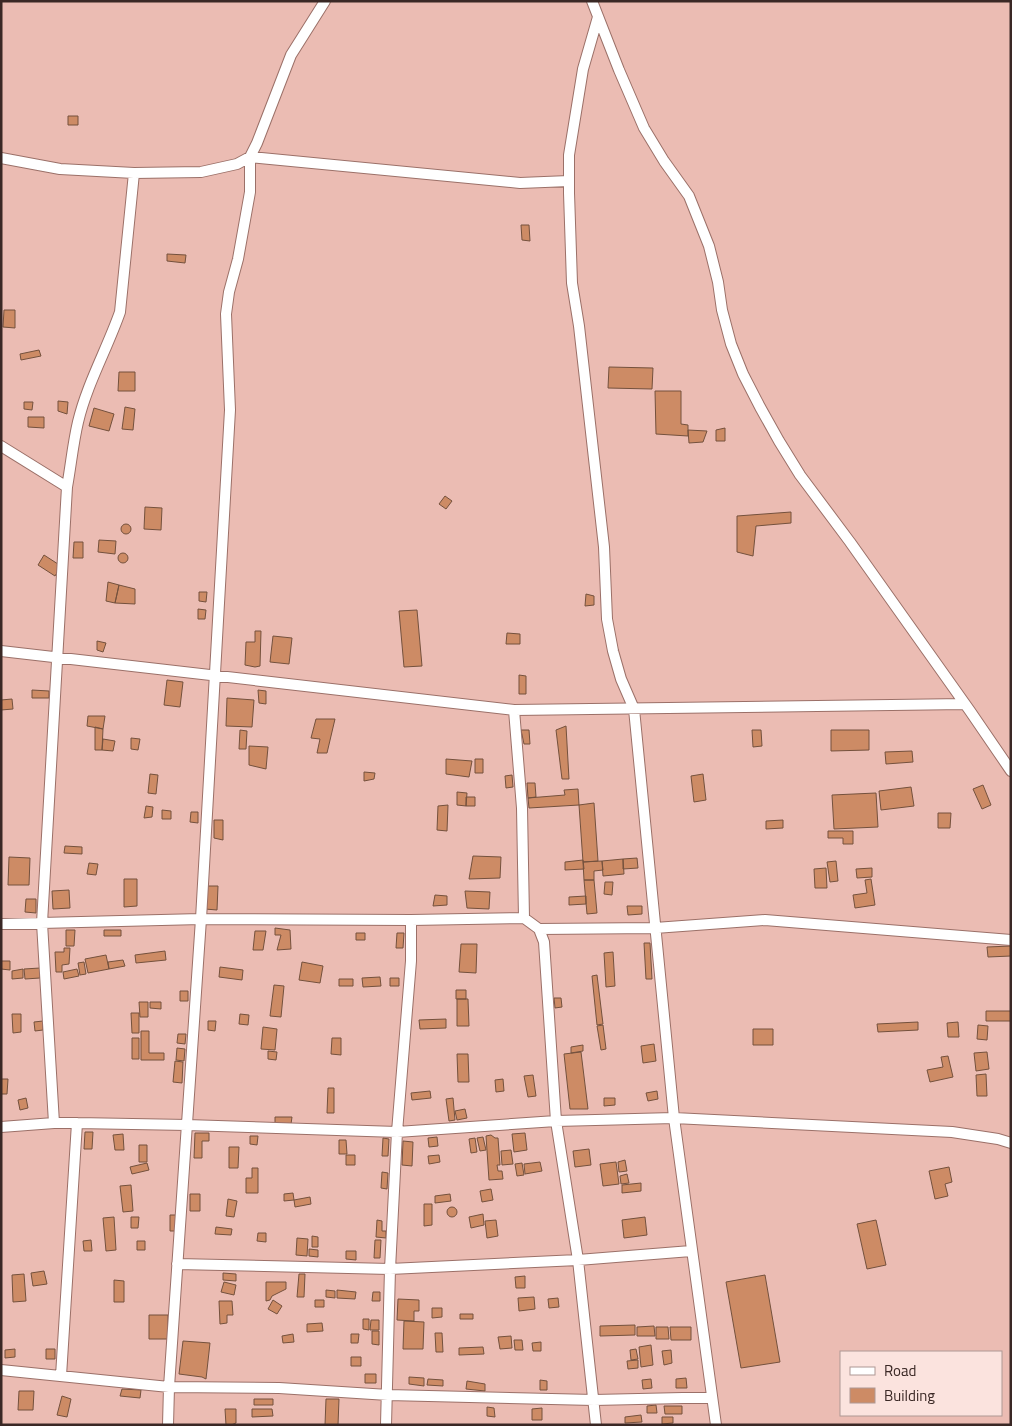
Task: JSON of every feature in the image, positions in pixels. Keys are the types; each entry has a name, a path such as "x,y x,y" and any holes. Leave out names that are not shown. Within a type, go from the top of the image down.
{"street":[{"path":"168,1425 230,410 226,314 250,192 250,157 291,56 325,1"},
{"path":"592,1 618,70 644,128 664,161 689,196 709,246 731,344 743,374 778,442 1011,771"},
{"path":"598,17 583,69 569,155 572,283 579,326 604,547 607,618 621,680 634,709 674,1118 716,1425"},
{"path":"1,158 60,169 134,173 201,172 236,164 250,157 520,183 569,181"},
{"path":"54,1123 42,923 68,487 78,422 88,391 120,312 134,173"},
{"path":"1,446 68,487"},
{"path":"1,651 514,710 965,704"},
{"path":"514,710 522,808 524,918"},
{"path":"1,924 200,919 411,920 524,918 539,929 544,942 556,1121 578,1260 596,1425"},
{"path":"386,1425 390,1269 411,920"},
{"path":"539,929 655,928 765,920 1011,940"},
{"path":"1,1127 76,1123 398,1132 556,1121 674,1118 952,1132 998,1139 1011,1143"},
{"path":"61,1376 76,1123"},
{"path":"178,1264 390,1269 578,1260 691,1251"},
{"path":"1,1370 169,1387 278,1388 388,1395 594,1400 712,1398"}],"building":[{"path":"68,116 78,116 78,125 68,125"},
{"path":"521,225 529,225 530,241 522,240"},
{"path":"167,254 186,255 185,263 167,261"},
{"path":"4,310 15,310 15,328 3,327"},
{"path":"39,350 41,356 21,360 20,354"},
{"path":"609,367 653,368 652,389 608,388"},
{"path":"119,372 135,372 135,391 118,391"},
{"path":"655,391 681,391 681,424 688,425 688,436 656,434"},
{"path":"58,401 68,402 67,414 58,411"},
{"path":"24,402 33,402 32,410 24,409"},
{"path":"125,407 135,409 133,430 122,429"},
{"path":"94,408 114,414 109,431 89,426"},
{"path":"28,417 44,417 44,428 28,427"},
{"path":"725,428 725,441 716,441 716,430"},
{"path":"688,430 707,431 703,442 689,443"},
{"path":"445,496 452,501 446,509 439,504"},
{"path":"145,507 162,508 161,530 144,529"},
{"path":"791,512 791,523 756,526 753,556 737,552 737,516"},
{"path":"124,524 128,524 131,529 130,533 124,534 121,531 121,527"},
{"path":"99,540 116,541 115,554 98,552"},
{"path":"74,542 83,542 83,558 73,558"},
{"path":"121,553 125,553 128,558 127,562 121,563 118,560 118,556"},
{"path":"44,555 61,566 55,576 38,565"},
{"path":"108,582 119,585 115,603 106,601"},
{"path":"119,585 135,589 135,604 115,603"},
{"path":"199,592 207,592 206,602 199,601"},
{"path":"586,594 594,596 594,605 585,606"},
{"path":"198,609 206,610 205,619 198,619"},
{"path":"417,610 422,666 404,667 399,611"},
{"path":"255,631 261,631 260,666 255,667 245,665 246,642 255,642"},
{"path":"507,633 520,634 520,644 506,644"},
{"path":"273,636 292,638 289,664 270,662"},
{"path":"97,641 106,643 103,652 97,650"},
{"path":"519,675 526,676 526,694 519,694"},
{"path":"167,680 183,682 180,707 164,705"},
{"path":"32,690 49,691 49,698 32,698"},
{"path":"258,690 266,691 266,704 259,703"},
{"path":"227,698 254,700 252,727 226,726"},
{"path":"12,699 13,709 1,710 1,700"},
{"path":"88,716 105,716 103,729 87,726"},
{"path":"316,719 335,719 327,753 317,753 320,739 311,738"},
{"path":"566,726 569,779 562,779 556,730"},
{"path":"95,727 103,729 102,750 95,750"},
{"path":"240,730 247,731 246,749 239,749"},
{"path":"521,730 529,730 530,744 524,744"},
{"path":"752,730 761,730 762,746 753,747"},
{"path":"831,730 869,730 869,750 831,751"},
{"path":"131,738 140,739 138,750 131,749"},
{"path":"103,739 115,741 113,751 102,750"},
{"path":"249,746 268,747 266,769 249,765"},
{"path":"912,751 913,762 886,764 885,752"},
{"path":"446,759 472,761 469,777 446,774"},
{"path":"475,759 483,759 483,773 475,773"},
{"path":"364,772 375,773 374,779 364,781"},
{"path":"150,774 158,775 156,794 148,793"},
{"path":"703,774 706,800 694,802 691,776"},
{"path":"512,775 513,787 506,788 505,776"},
{"path":"527,783 535,783 536,797 528,798"},
{"path":"983,785 991,805 982,809 973,789"},
{"path":"911,787 914,806 881,810 879,791"},
{"path":"578,789 579,805 529,808 528,798 565,795 564,790"},
{"path":"457,792 467,793 466,806 457,805"},
{"path":"876,793 878,827 834,829 832,795"},
{"path":"466,797 475,797 475,806 466,806"},
{"path":"594,803 598,861 583,862 579,805"},
{"path":"448,805 447,831 437,830 438,806"},
{"path":"146,806 153,807 152,817 144,818"},
{"path":"162,810 171,811 171,819 162,819"},
{"path":"191,812 198,812 198,823 190,822"},
{"path":"938,813 951,813 950,828 938,828"},
{"path":"214,820 223,820 223,840 214,838"},
{"path":"783,820 783,828 766,829 766,821"},
{"path":"828,831 853,831 853,844 843,844 843,838 828,838"},
{"path":"65,846 82,847 82,854 64,853"},
{"path":"473,856 501,857 500,878 469,879"},
{"path":"9,857 30,858 29,885 8,885"},
{"path":"637,858 638,868 623,869 623,859"},
{"path":"623,859 624,874 603,876 602,861"},
{"path":"583,860 584,869 565,870 565,862"},
{"path":"602,861 603,870 594,871 594,880 584,880 583,862"},
{"path":"836,861 838,881 830,882 827,862"},
{"path":"89,863 98,864 96,875 87,874"},
{"path":"826,868 827,888 815,888 814,869"},
{"path":"872,868 872,877 857,878 856,869"},
{"path":"124,879 137,879 137,906 124,907"},
{"path":"871,879 875,905 855,908 853,895 867,893 865,880"},
{"path":"584,880 594,880 597,913 587,914"},
{"path":"605,882 613,882 612,895 604,894"},
{"path":"206,886 218,886 217,910 205,909"},
{"path":"69,890 70,908 53,909 52,891"},
{"path":"465,891 490,892 489,909 467,908"},
{"path":"435,895 447,896 447,905 433,906"},
{"path":"586,896 586,904 569,905 569,897"},
{"path":"26,899 36,899 36,913 25,912"},
{"path":"627,906 642,906 642,914 628,915"},
{"path":"275,928 290,930 291,949 277,950 281,935 275,935"},
{"path":"66,930 75,930 74,946 66,946"},
{"path":"104,930 121,930 121,936 104,936"},
{"path":"255,931 266,931 263,950 253,950"},
{"path":"356,933 365,933 365,940 356,940"},
{"path":"397,933 404,933 403,948 396,948"},
{"path":"644,943 650,943 652,979 646,979"},
{"path":"461,944 477,944 476,973 459,972"},
{"path":"1011,946 1011,956 988,957 987,947"},
{"path":"64,948 70,948 69,964 62,965 62,972 56,972 55,952 64,952"},
{"path":"165,951 166,960 136,963 135,955"},
{"path":"613,952 615,986 606,987 604,953"},
{"path":"106,955 109,969 88,973 85,959"},
{"path":"123,960 125,966 109,969 108,962"},
{"path":"1,961 10,961 10,970 1,969"},
{"path":"84,962 86,974 80,975 78,963"},
{"path":"302,962 323,966 320,983 299,980"},
{"path":"220,967 243,970 242,980 219,977"},
{"path":"40,968 40,978 25,979 24,969"},
{"path":"23,969 23,978 12,979 12,971"},
{"path":"77,969 79,976 64,979 63,972"},
{"path":"597,975 603,1024 597,1025 592,976"},
{"path":"380,977 381,986 363,987 362,978"},
{"path":"390,978 399,978 399,986 390,986"},
{"path":"339,979 353,979 353,986 339,986"},
{"path":"274,985 284,986 281,1017 270,1016"},
{"path":"456,990 466,990 466,999 456,999"},
{"path":"180,991 188,991 188,1001 180,1001"},
{"path":"554,998 561,998 562,1007 555,1008"},
{"path":"457,999 468,999 469,1026 457,1026"},
{"path":"139,1002 148,1002 148,1017 140,1017"},
{"path":"150,1002 161,1002 161,1009 150,1008"},
{"path":"986,1011 1011,1011 1011,1021 986,1021"},
{"path":"131,1013 139,1013 139,1033 132,1033"},
{"path":"12,1014 21,1014 21,1032 13,1033"},
{"path":"240,1014 249,1015 248,1025 239,1024"},
{"path":"446,1019 446,1028 420,1029 419,1020"},
{"path":"43,1021 43,1030 35,1031 34,1022"},
{"path":"208,1021 216,1021 215,1031 208,1030"},
{"path":"918,1022 918,1030 878,1032 877,1024"},
{"path":"958,1022 959,1037 948,1037 947,1023"},
{"path":"603,1025 606,1049 601,1050 597,1026"},
{"path":"978,1025 988,1026 987,1040 977,1039"},
{"path":"263,1027 277,1029 275,1050 261,1049"},
{"path":"753,1029 773,1029 773,1045 753,1045"},
{"path":"141,1031 149,1031 149,1053 164,1053 164,1060 141,1060"},
{"path":"178,1034 186,1034 185,1044 177,1043"},
{"path":"132,1038 139,1038 139,1059 132,1059"},
{"path":"332,1038 341,1038 341,1055 331,1054"},
{"path":"654,1044 656,1061 643,1063 641,1046"},
{"path":"583,1045 583,1051 571,1053 571,1047"},
{"path":"177,1048 185,1049 184,1061 176,1060"},
{"path":"268,1051 277,1052 276,1060 268,1059"},
{"path":"581,1052 588,1109 570,1109 564,1054"},
{"path":"987,1052 989,1069 976,1071 974,1053"},
{"path":"457,1054 468,1054 469,1082 458,1082"},
{"path":"948,1056 953,1077 930,1082 927,1070 943,1067 941,1057"},
{"path":"175,1061 183,1062 182,1083 173,1082"},
{"path":"986,1074 987,1096 977,1096 976,1075"},
{"path":"533,1075 536,1096 528,1097 524,1076"},
{"path":"1,1079 8,1079 7,1094 1,1094"},
{"path":"503,1079 504,1091 496,1092 495,1080"},
{"path":"328,1088 334,1088 334,1113 327,1113"},
{"path":"430,1091 431,1098 412,1100 411,1093"},
{"path":"657,1091 658,1099 648,1101 646,1093"},
{"path":"26,1098 28,1108 20,1110 18,1100"},
{"path":"453,1098 455,1120 449,1121 446,1099"},
{"path":"604,1098 615,1098 615,1105 604,1106"},
{"path":"465,1109 467,1118 457,1120 455,1111"},
{"path":"275,1117 292,1117 291,1124 275,1124"},
{"path":"85,1132 93,1132 92,1149 84,1149"},
{"path":"195,1133 209,1133 209,1141 202,1141 202,1158 194,1158"},
{"path":"525,1133 527,1150 514,1152 512,1134"},
{"path":"123,1134 124,1150 115,1150 113,1135"},
{"path":"491,1135 498,1138 500,1165 497,1165 498,1171 502,1171 503,1179 489,1180 486,1136"},
{"path":"250,1136 258,1136 257,1145 250,1144"},
{"path":"437,1137 438,1146 429,1147 428,1138"},
{"path":"483,1137 486,1150 480,1151 477,1138"},
{"path":"383,1138 389,1139 388,1156 382,1156"},
{"path":"475,1138 477,1152 471,1153 469,1139"},
{"path":"339,1140 346,1140 347,1154 339,1154"},
{"path":"403,1141 413,1142 412,1166 402,1165"},
{"path":"139,1145 147,1145 147,1162 139,1162"},
{"path":"229,1147 239,1147 238,1168 229,1168"},
{"path":"589,1149 591,1165 575,1167 573,1151"},
{"path":"511,1150 513,1164 502,1165 501,1151"},
{"path":"346,1155 355,1155 355,1165 346,1165"},
{"path":"439,1155 440,1162 429,1164 428,1156"},
{"path":"625,1160 627,1171 619,1172 618,1162"},
{"path":"540,1162 542,1171 525,1174 524,1164"},
{"path":"616,1162 619,1184 603,1186 600,1164"},
{"path":"147,1163 149,1170 132,1174 130,1167"},
{"path":"522,1163 524,1175 517,1176 515,1164"},
{"path":"949,1167 952,1182 945,1184 948,1196 935,1199 929,1171"},
{"path":"252,1168 258,1168 258,1193 246,1193 246,1178 252,1178"},
{"path":"382,1172 388,1173 387,1189 381,1188"},
{"path":"627,1174 629,1183 621,1184 620,1176"},
{"path":"641,1183 641,1191 622,1193 622,1185"},
{"path":"131,1185 133,1211 123,1212 120,1186"},
{"path":"491,1189 493,1200 482,1202 480,1191"},
{"path":"293,1193 294,1200 284,1201 284,1194"},
{"path":"190,1194 200,1194 200,1211 190,1211"},
{"path":"450,1194 451,1201 435,1203 435,1196"},
{"path":"310,1197 311,1204 295,1207 294,1200"},
{"path":"228,1199 237,1201 234,1217 226,1216"},
{"path":"424,1204 432,1204 432,1225 424,1226"},
{"path":"452,1207 457,1212 452,1217 447,1212"},
{"path":"483,1214 484,1225 471,1228 469,1217"},
{"path":"170,1215 178,1215 178,1231 170,1231"},
{"path":"114,1217 116,1250 106,1251 103,1218"},
{"path":"131,1217 139,1217 138,1228 131,1228"},
{"path":"645,1217 647,1235 624,1238 622,1220"},
{"path":"377,1220 382,1221 382,1231 386,1231 386,1238 376,1237"},
{"path":"496,1220 498,1236 487,1238 485,1221"},
{"path":"876,1220 886,1265 867,1269 857,1224"},
{"path":"216,1227 232,1229 231,1235 215,1234"},
{"path":"258,1233 266,1233 266,1242 257,1241"},
{"path":"312,1236 318,1237 318,1247 312,1247"},
{"path":"297,1238 308,1239 307,1256 296,1255"},
{"path":"91,1240 92,1251 84,1251 83,1241"},
{"path":"375,1240 381,1240 380,1258 374,1258"},
{"path":"137,1241 145,1241 145,1250 137,1250"},
{"path":"309,1249 318,1250 318,1257 309,1256"},
{"path":"346,1251 356,1251 356,1260 346,1259"},
{"path":"44,1271 47,1284 33,1286 31,1273"},
{"path":"223,1273 236,1274 236,1281 223,1280"},
{"path":"24,1274 26,1301 13,1302 12,1275"},
{"path":"299,1274 305,1274 304,1297 297,1297"},
{"path":"765,1275 780,1362 741,1368 726,1282"},
{"path":"525,1276 525,1288 516,1288 515,1277"},
{"path":"114,1280 124,1281 124,1302 114,1302"},
{"path":"224,1282 236,1285 234,1295 221,1292"},
{"path":"266,1282 286,1282 286,1289 266,1301"},
{"path":"326,1290 335,1291 335,1298 326,1297"},
{"path":"337,1290 356,1292 355,1299 337,1298"},
{"path":"373,1292 380,1292 380,1301 372,1301"},
{"path":"534,1297 535,1309 519,1311 518,1298"},
{"path":"558,1298 559,1307 549,1308 548,1299"},
{"path":"398,1299 419,1300 419,1311 414,1311 414,1321 397,1320"},
{"path":"273,1300 282,1306 277,1314 268,1309"},
{"path":"315,1300 324,1300 324,1307 315,1307"},
{"path":"219,1301 232,1301 233,1315 227,1315 227,1323 220,1324"},
{"path":"432,1308 442,1308 442,1317 432,1318"},
{"path":"460,1314 473,1314 473,1319 460,1319"},
{"path":"149,1315 168,1315 168,1339 149,1339"},
{"path":"363,1319 369,1319 369,1330 363,1329"},
{"path":"371,1320 379,1320 379,1330 370,1330"},
{"path":"404,1321 424,1322 423,1349 403,1349"},
{"path":"322,1323 323,1331 307,1332 307,1324"},
{"path":"635,1325 635,1335 600,1336 600,1326"},
{"path":"654,1326 655,1336 637,1336 637,1327"},
{"path":"656,1327 668,1327 669,1339 656,1339"},
{"path":"670,1327 691,1327 691,1340 671,1340"},
{"path":"372,1331 379,1331 379,1345 372,1344"},
{"path":"435,1333 442,1333 443,1352 436,1352"},
{"path":"293,1334 294,1342 283,1343 282,1336"},
{"path":"351,1334 359,1334 358,1343 351,1343"},
{"path":"511,1336 512,1348 500,1349 498,1337"},
{"path":"514,1340 522,1340 523,1350 515,1350"},
{"path":"183,1341 210,1343 206,1379 179,1374"},
{"path":"541,1342 541,1351 533,1351 532,1343"},
{"path":"651,1345 653,1365 641,1367 639,1347"},
{"path":"483,1347 484,1354 459,1355 459,1348"},
{"path":"15,1349 15,1357 5,1358 5,1350"},
{"path":"46,1349 55,1349 55,1359 46,1359"},
{"path":"636,1349 638,1359 631,1360 630,1350"},
{"path":"671,1350 672,1363 664,1365 662,1351"},
{"path":"351,1357 361,1357 361,1366 351,1366"},
{"path":"638,1360 638,1368 628,1369 627,1361"},
{"path":"365,1374 376,1374 376,1383 365,1383"},
{"path":"409,1377 424,1378 424,1386 409,1384"},
{"path":"686,1378 687,1388 676,1388 676,1379"},
{"path":"428,1379 443,1380 443,1386 427,1385"},
{"path":"651,1379 652,1388 643,1389 642,1380"},
{"path":"540,1380 547,1381 547,1390 540,1390"},
{"path":"467,1381 485,1384 485,1391 466,1389"},
{"path":"122,1389 141,1390 140,1398 120,1396"},
{"path":"19,1391 34,1391 33,1410 18,1410"},
{"path":"62,1396 71,1399 67,1417 57,1415"},
{"path":"254,1399 273,1399 273,1405 254,1405"},
{"path":"326,1399 339,1399 338,1425 325,1425"},
{"path":"656,1405 657,1413 647,1413 647,1406"},
{"path":"664,1406 682,1406 682,1414 665,1414"},
{"path":"487,1407 494,1408 495,1417 487,1416"},
{"path":"542,1408 542,1420 532,1420 532,1409"},
{"path":"225,1409 236,1409 236,1423 226,1425"},
{"path":"252,1409 272,1409 273,1416 252,1417"},
{"path":"641,1415 642,1422 625,1423 625,1417"},
{"path":"662,1417 673,1417 673,1423 662,1424"}]}
